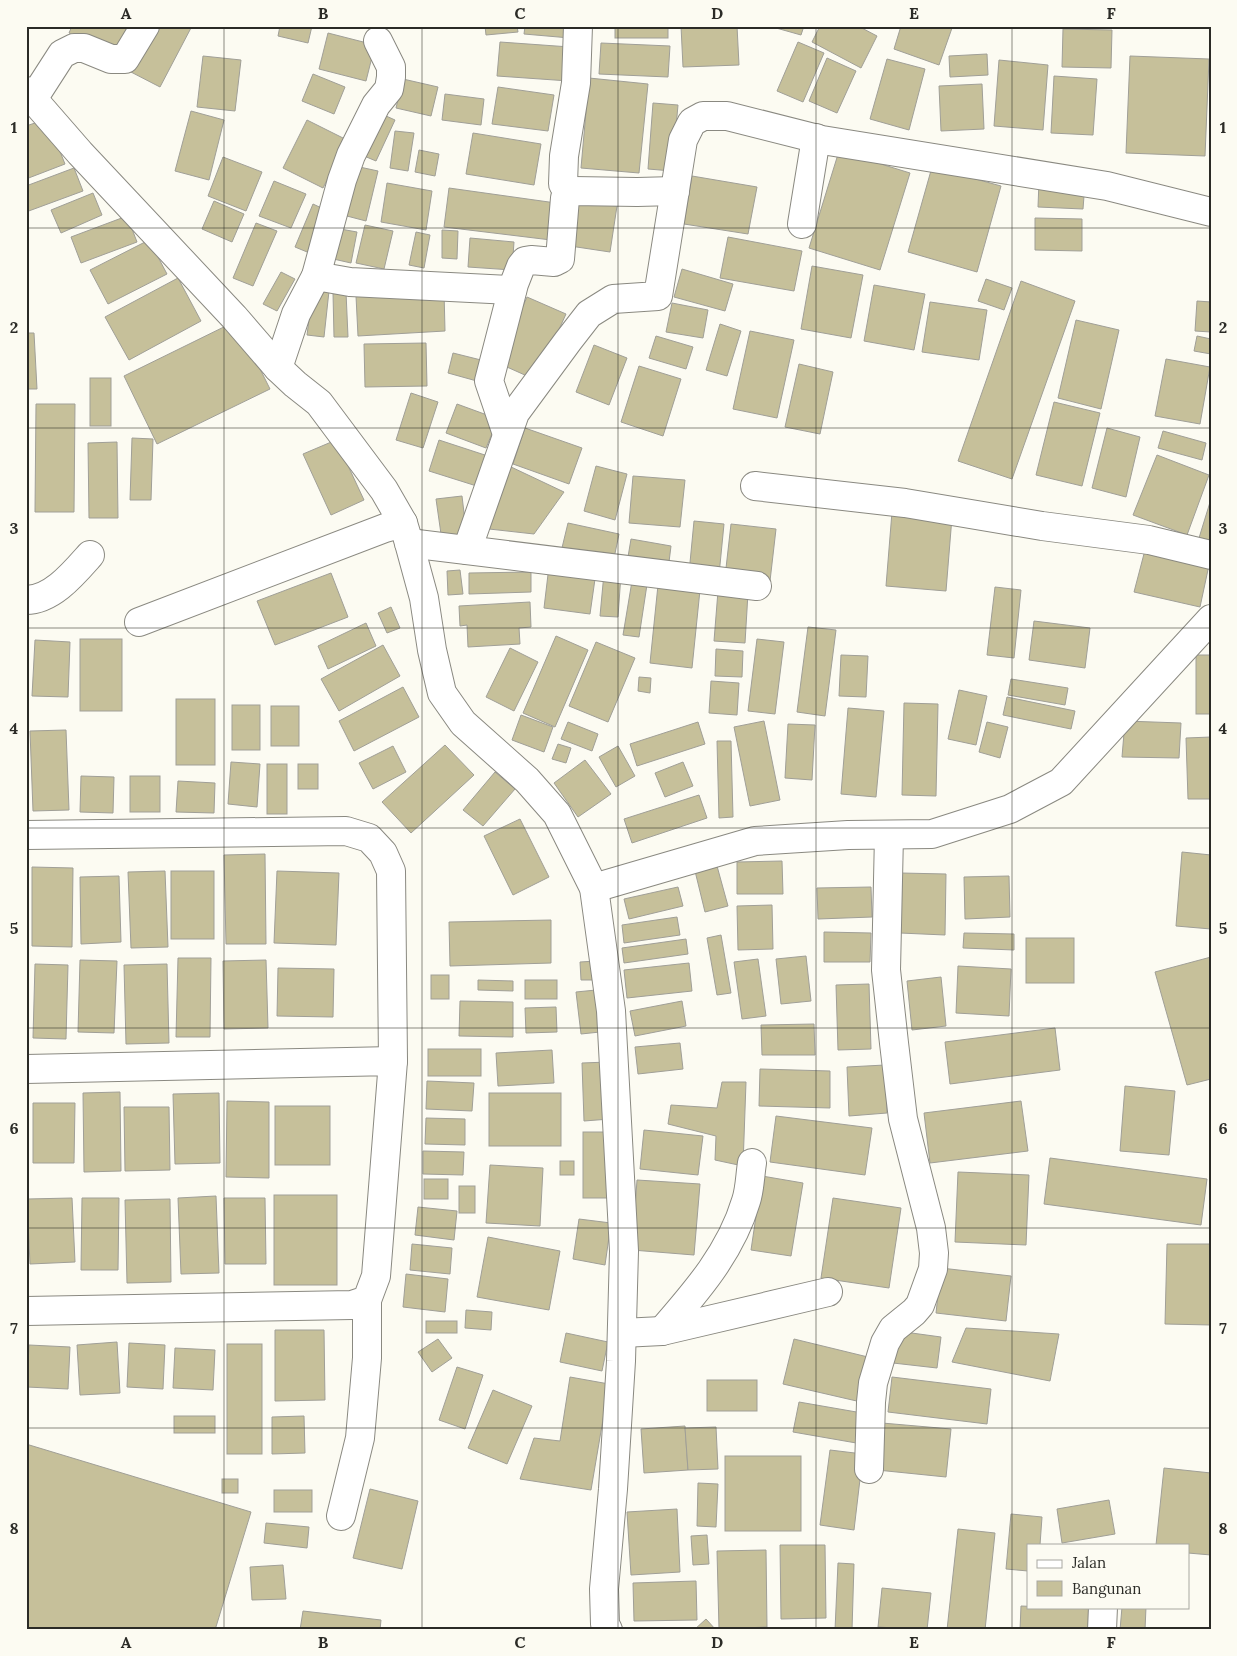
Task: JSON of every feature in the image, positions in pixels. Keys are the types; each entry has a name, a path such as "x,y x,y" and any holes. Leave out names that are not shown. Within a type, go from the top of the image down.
{"street":[{"path":"145,26 125,58 111,59 84,48 74,48 62,54 30,95 80,153 234,317 278,368 319,403 384,490 406,533 424,598 432,650 442,693 464,723 527,780 557,814 594,888 611,1011 624,1251 622,1333 613,1489 604,1589 605,1624 608,1630"},
{"path":"568,192 563,184 564,156 576,83 578,26"},
{"path":"278,368 296,314 316,276 342,180 351,155 376,105 389,88 391,67 378,41"},
{"path":"467,550 515,413 589,314 613,299 658,296 683,140 692,122 702,116 727,116 816,138 1107,186 1211,212"},
{"path":"802,224 816,138"},
{"path":"568,192 675,191"},
{"path":"507,434 489,381 520,266 531,260 554,262 560,259 565,198 568,192"},
{"path":"316,276 350,282 512,290"},
{"path":"755,486 905,504 1042,526 1149,540 1211,555"},
{"path":"138,622 385,528 467,550 757,586"},
{"path":"26,600 32,600 60,587 90,555"},
{"path":"594,888 755,841 932,834 1010,809 1061,782 1211,620"},
{"path":"26,835 346,831 369,838 383,854 391,871 393,1061 376,1276 367,1300 367,1358 360,1438 341,1516"},
{"path":"869,1469 872,1392 884,1343 893,1329 920,1305 934,1261 934,1242 931,1228 903,1119 886,970 889,835"},
{"path":"26,1069 393,1061"},
{"path":"662,1331 704,1283 731,1238 746,1200 752,1163"},
{"path":"622,1333 662,1331 828,1292"},
{"path":"26,1311 352,1305 367,1300"},
{"path":"1102,1630 1103,1608"}],"building":[{"path":"72,26 129,26 115,56 69,33"},
{"path":"153,26 192,26 160,87 129,71"},
{"path":"280,26 312,26 308,43 278,36"},
{"path":"485,26 517,26 518,32 486,35"},
{"path":"525,26 571,26 570,38 524,34"},
{"path":"615,26 668,26 668,38 615,38"},
{"path":"681,26 737,26 739,65 683,67"},
{"path":"769,26 804,26 801,35"},
{"path":"820,26 858,26 877,36 861,68 812,42"},
{"path":"901,26 947,26 952,28 939,65 894,49"},
{"path":"1063,29 1112,30 1111,68 1062,67"},
{"path":"328,33 375,45 366,81 319,69"},
{"path":"500,42 570,47 569,81 497,76"},
{"path":"798,42 824,53 803,102 777,91"},
{"path":"601,43 670,46 668,77 599,74"},
{"path":"987,54 988,75 950,77 949,56"},
{"path":"203,56 241,60 235,111 197,107"},
{"path":"1130,56 1209,59 1205,156 1126,153"},
{"path":"827,58 856,71 837,113 809,101"},
{"path":"887,59 925,69 909,130 870,119"},
{"path":"999,60 1048,65 1043,130 994,126"},
{"path":"313,74 345,87 334,114 302,101"},
{"path":"1054,76 1097,79 1093,135 1051,133"},
{"path":"589,78 648,84 639,173 581,168"},
{"path":"403,79 438,87 431,116 396,108"},
{"path":"982,84 984,129 941,131 939,86"},
{"path":"498,87 554,95 548,131 492,124"},
{"path":"445,94 484,99 481,125 442,120"},
{"path":"653,103 678,105 672,171 648,169"},
{"path":"191,111 224,120 209,180 175,171"},
{"path":"375,111 395,120 376,161 357,153"},
{"path":"47,119 65,164 26,179 26,126"},
{"path":"307,120 347,140 323,188 283,168"},
{"path":"395,131 414,133 408,171 390,168"},
{"path":"473,133 541,144 534,185 466,174"},
{"path":"419,150 439,154 435,176 415,172"},
{"path":"839,151 910,173 880,270 809,248"},
{"path":"223,157 262,172 246,211 208,196"},
{"path":"355,166 378,171 366,221 343,215"},
{"path":"932,167 1001,186 977,272 908,252"},
{"path":"74,168 83,191 26,212 26,186"},
{"path":"692,176 757,187 748,234 684,224"},
{"path":"274,181 306,194 291,228 259,216"},
{"path":"1039,181 1085,183 1083,209 1038,207"},
{"path":"387,183 432,191 426,230 381,222"},
{"path":"449,188 556,203 551,240 444,227"},
{"path":"93,193 102,215 61,233 51,210"},
{"path":"214,201 244,214 232,242 202,229"},
{"path":"576,201 617,206 610,252 570,246"},
{"path":"313,204 330,212 312,254 295,247"},
{"path":"127,216 137,242 81,263 71,237"},
{"path":"1035,218 1082,219 1082,251 1035,250"},
{"path":"256,223 277,231 253,286 233,278"},
{"path":"365,225 393,231 384,269 356,263"},
{"path":"335,228 357,232 351,263 329,258"},
{"path":"442,230 458,231 457,259 442,258"},
{"path":"416,232 430,235 424,268 409,265"},
{"path":"728,237 802,251 794,291 720,278"},
{"path":"470,238 514,242 512,270 468,267"},
{"path":"149,240 167,274 108,304 90,270"},
{"path":"812,266 863,275 851,338 801,329"},
{"path":"682,269 733,284 725,311 674,297"},
{"path":"281,272 295,279 277,311 263,304"},
{"path":"178,278 201,321 129,360 105,317"},
{"path":"986,279 1012,288 1004,310 978,301"},
{"path":"1021,281 1075,301 1012,479 958,461"},
{"path":"874,285 925,294 914,350 864,341"},
{"path":"313,289 329,291 324,337 307,335"},
{"path":"444,291 445,331 358,336 356,296"},
{"path":"346,292 348,337 334,337 333,293"},
{"path":"527,297 566,314 536,380 498,363"},
{"path":"1197,301 1211,302 1211,332 1195,331"},
{"path":"930,302 987,310 979,360 922,352"},
{"path":"672,303 708,310 703,338 666,332"},
{"path":"1076,320 1119,330 1101,409 1058,398"},
{"path":"236,321 270,389 157,444 124,376"},
{"path":"720,324 741,331 727,376 706,370"},
{"path":"750,331 794,340 777,418 733,409"},
{"path":"26,333 34,333 37,389 26,389"},
{"path":"656,336 693,347 686,369 649,358"},
{"path":"1197,336 1211,339 1211,354 1194,351"},
{"path":"426,343 427,386 365,387 364,344"},
{"path":"594,345 627,358 609,405 576,392"},
{"path":"453,353 489,362 484,383 448,373"},
{"path":"1166,359 1210,367 1200,424 1155,416"},
{"path":"799,364 833,372 820,434 785,427"},
{"path":"639,366 681,379 663,436 621,422"},
{"path":"90,378 111,378 111,426 90,426"},
{"path":"411,393 438,402 423,448 396,440"},
{"path":"1054,402 1100,413 1082,486 1036,475"},
{"path":"36,404 75,404 74,512 35,512"},
{"path":"457,404 498,419 486,448 446,433"},
{"path":"525,428 582,448 569,484 513,464"},
{"path":"1107,428 1140,437 1126,497 1092,488"},
{"path":"1163,431 1206,443 1202,460 1158,448"},
{"path":"132,438 153,439 151,500 130,500"},
{"path":"336,440 364,500 331,515 303,454"},
{"path":"439,440 494,458 483,488 429,471"},
{"path":"117,442 118,518 89,518 88,443"},
{"path":"1157,455 1209,475 1187,535 1133,515"},
{"path":"509,466 564,492 534,534 480,528"},
{"path":"596,466 627,474 615,520 584,511"},
{"path":"633,476 685,480 680,527 629,523"},
{"path":"462,496 467,538 442,541 436,499"},
{"path":"1211,499 1211,541 1199,538"},
{"path":"892,512 952,517 946,591 886,586"},
{"path":"694,521 724,524 719,575 689,573"},
{"path":"568,523 619,534 613,563 561,552"},
{"path":"731,524 776,529 770,581 725,577"},
{"path":"631,539 671,546 668,570 627,563"},
{"path":"1145,550 1209,565 1200,607 1134,592"},
{"path":"549,566 596,572 590,614 544,608"},
{"path":"460,570 463,594 448,595 447,571"},
{"path":"531,572 531,592 469,594 469,573"},
{"path":"331,573 348,617 275,645 257,601"},
{"path":"604,573 621,574 618,617 600,616"},
{"path":"633,575 648,578 639,637 623,635"},
{"path":"658,585 700,590 692,668 650,663"},
{"path":"995,587 1021,590 1014,658 987,655"},
{"path":"718,591 748,593 745,643 714,641"},
{"path":"530,602 531,627 519,628 520,644 468,647 467,625 460,626 459,606"},
{"path":"391,607 400,628 387,633 378,613"},
{"path":"1034,621 1090,628 1085,668 1029,660"},
{"path":"366,623 376,646 328,669 318,646"},
{"path":"808,627 836,630 825,716 797,712"},
{"path":"556,636 588,650 555,727 523,713"},
{"path":"80,639 122,639 122,711 80,711"},
{"path":"757,639 784,642 775,714 748,711"},
{"path":"35,640 70,642 68,697 32,696"},
{"path":"596,642 635,658 608,722 569,706"},
{"path":"383,645 400,676 339,711 321,679"},
{"path":"510,648 538,662 514,711 486,697"},
{"path":"716,649 743,651 742,677 715,676"},
{"path":"841,655 868,656 866,697 839,696"},
{"path":"1196,655 1211,655 1211,714 1196,714"},
{"path":"639,677 651,678 650,693 638,691"},
{"path":"1011,679 1068,688 1065,705 1008,695"},
{"path":"711,681 739,683 737,715 709,713"},
{"path":"403,687 419,717 354,751 339,721"},
{"path":"959,690 987,696 976,745 948,739"},
{"path":"1007,697 1075,711 1071,729 1003,715"},
{"path":"176,699 215,699 215,765 176,765"},
{"path":"904,703 938,704 936,796 902,795"},
{"path":"232,705 260,705 260,750 232,750"},
{"path":"271,706 299,706 299,746 271,746"},
{"path":"848,708 884,711 876,797 841,794"},
{"path":"521,715 553,727 544,752 512,740"},
{"path":"764,721 780,800 750,806 734,727"},
{"path":"1125,721 1181,723 1179,758 1122,757"},
{"path":"568,722 598,734 592,751 561,739"},
{"path":"698,722 705,744 637,766 630,744"},
{"path":"987,722 1008,727 1000,758 979,752"},
{"path":"788,724 815,725 812,780 785,778"},
{"path":"66,730 69,810 33,811 30,731"},
{"path":"1211,737 1211,799 1188,799 1186,738"},
{"path":"717,741 731,741 733,817 719,818"},
{"path":"558,744 571,748 566,763 552,759"},
{"path":"445,745 474,775 411,833 382,802"},
{"path":"393,746 406,772 373,789 359,763"},
{"path":"618,746 635,776 616,787 599,757"},
{"path":"585,760 611,794 578,817 554,783"},
{"path":"231,762 260,764 257,807 228,804"},
{"path":"683,762 693,786 665,797 655,773"},
{"path":"267,764 287,764 287,814 267,814"},
{"path":"298,764 318,764 318,789 298,789"},
{"path":"495,772 515,789 483,826 463,810"},
{"path":"81,776 114,777 113,813 80,812"},
{"path":"130,776 160,776 160,812 130,812"},
{"path":"178,781 215,783 214,813 176,812"},
{"path":"699,795 707,818 632,843 624,819"},
{"path":"520,819 549,877 513,895 484,836"},
{"path":"1182,852 1211,855 1211,929 1176,926"},
{"path":"265,854 266,944 226,944 224,855"},
{"path":"782,861 783,894 737,894 737,862"},
{"path":"717,866 728,906 705,912 695,871"},
{"path":"32,867 73,868 72,947 32,946"},
{"path":"165,871 168,947 131,948 128,872"},
{"path":"171,871 214,871 214,939 171,939"},
{"path":"277,871 339,873 336,945 274,943"},
{"path":"901,873 946,874 945,935 900,933"},
{"path":"119,876 121,942 81,944 80,877"},
{"path":"1009,876 1010,917 965,919 964,877"},
{"path":"678,887 683,906 629,919 624,899"},
{"path":"871,887 872,917 818,919 817,888"},
{"path":"772,905 773,949 738,950 737,906"},
{"path":"677,917 680,935 624,943 622,925"},
{"path":"551,920 551,963 450,966 449,922"},
{"path":"824,932 871,933 870,962 824,962"},
{"path":"964,933 1014,934 1014,950 963,948"},
{"path":"721,935 731,993 717,995 707,938"},
{"path":"1026,938 1074,938 1074,983 1026,983"},
{"path":"686,939 688,954 624,963 622,948"},
{"path":"806,956 811,1001 781,1004 776,959"},
{"path":"1211,957 1211,1079 1187,1085 1155,972"},
{"path":"178,958 211,958 210,1037 176,1037"},
{"path":"758,959 766,1016 742,1019 734,962"},
{"path":"80,960 117,961 114,1033 78,1032"},
{"path":"266,960 268,1028 224,1029 223,961"},
{"path":"596,961 597,980 581,980 580,962"},
{"path":"689,963 692,991 627,998 624,970"},
{"path":"35,964 68,965 66,1039 33,1038"},
{"path":"167,964 169,1043 126,1044 124,965"},
{"path":"958,966 1011,969 1009,1016 956,1013"},
{"path":"278,968 334,969 333,1017 277,1016"},
{"path":"431,975 449,975 449,999 431,999"},
{"path":"941,977 946,1026 912,1030 907,981"},
{"path":"478,980 513,981 513,991 478,990"},
{"path":"525,980 557,980 557,999 525,999"},
{"path":"869,984 871,1049 838,1050 836,985"},
{"path":"596,990 600,1032 581,1034 576,992"},
{"path":"460,1001 513,1002 513,1037 459,1036"},
{"path":"682,1001 686,1026 635,1036 630,1011"},
{"path":"556,1007 557,1032 526,1033 525,1008"},
{"path":"814,1024 815,1055 762,1055 761,1025"},
{"path":"1055,1028 1060,1070 950,1084 945,1042"},
{"path":"680,1043 683,1069 638,1074 635,1047"},
{"path":"428,1049 481,1049 481,1076 428,1076"},
{"path":"552,1050 554,1083 498,1086 496,1053"},
{"path":"608,1062 610,1119 584,1121 582,1063"},
{"path":"885,1065 887,1113 849,1116 847,1067"},
{"path":"760,1069 830,1071 830,1108 759,1106"},
{"path":"427,1081 474,1083 472,1111 426,1109"},
{"path":"722,1082 746,1082 743,1166 715,1160 716,1136 668,1124 671,1105 717,1108"},
{"path":"1125,1086 1175,1091 1169,1155 1120,1151"},
{"path":"120,1092 121,1171 84,1172 83,1093"},
{"path":"219,1093 220,1163 175,1164 173,1094"},
{"path":"489,1093 561,1093 561,1146 489,1146"},
{"path":"227,1101 269,1102 269,1178 226,1177"},
{"path":"1021,1101 1028,1151 930,1163 924,1113"},
{"path":"33,1103 75,1103 74,1163 33,1163"},
{"path":"275,1106 330,1106 330,1165 275,1165"},
{"path":"124,1107 169,1107 170,1170 125,1171"},
{"path":"776,1116 872,1128 865,1175 770,1162"},
{"path":"426,1118 465,1119 465,1145 425,1144"},
{"path":"644,1130 703,1136 698,1175 640,1169"},
{"path":"583,1132 608,1132 608,1198 583,1198"},
{"path":"423,1151 464,1152 463,1175 423,1174"},
{"path":"1050,1158 1207,1179 1201,1225 1044,1204"},
{"path":"560,1161 574,1161 574,1175 560,1175"},
{"path":"490,1165 543,1168 540,1226 486,1223"},
{"path":"958,1172 1029,1175 1026,1245 955,1242"},
{"path":"762,1176 803,1183 791,1256 751,1250"},
{"path":"424,1179 448,1179 448,1199 424,1199"},
{"path":"637,1180 700,1184 694,1255 632,1250"},
{"path":"459,1186 475,1186 475,1213 459,1213"},
{"path":"274,1195 337,1195 337,1285 274,1285"},
{"path":"216,1196 219,1273 181,1274 178,1198"},
{"path":"72,1198 75,1262 30,1264 27,1199"},
{"path":"82,1198 119,1198 118,1270 81,1270"},
{"path":"224,1198 265,1198 266,1264 225,1264"},
{"path":"833,1198 901,1208 889,1288 821,1278"},
{"path":"170,1199 171,1282 127,1283 125,1200"},
{"path":"418,1207 457,1211 454,1240 415,1235"},
{"path":"579,1219 611,1223 605,1265 573,1259"},
{"path":"488,1237 560,1251 549,1310 477,1297"},
{"path":"412,1244 452,1248 450,1274 410,1270"},
{"path":"1167,1244 1211,1244 1211,1325 1165,1324"},
{"path":"941,1268 1011,1276 1006,1321 936,1313"},
{"path":"406,1274 448,1279 445,1312 403,1307"},
{"path":"466,1310 492,1312 491,1330 465,1328"},
{"path":"426,1321 457,1321 457,1333 426,1333"},
{"path":"966,1328 1059,1334 1050,1381 952,1362"},
{"path":"275,1330 324,1330 325,1400 275,1401"},
{"path":"897,1331 941,1337 937,1368 893,1363"},
{"path":"566,1333 608,1342 602,1371 560,1362"},
{"path":"438,1339 452,1358 432,1372 418,1352"},
{"path":"794,1339 872,1358 861,1402 783,1384"},
{"path":"117,1342 120,1393 80,1395 77,1345"},
{"path":"129,1343 165,1345 163,1389 127,1387"},
{"path":"227,1344 262,1344 262,1454 227,1454"},
{"path":"29,1345 70,1347 68,1389 27,1387"},
{"path":"175,1348 215,1350 213,1390 173,1388"},
{"path":"457,1367 483,1375 465,1429 439,1420"},
{"path":"570,1377 609,1384 591,1490 520,1479 534,1438 560,1441"},
{"path":"892,1377 991,1389 987,1424 888,1412"},
{"path":"707,1380 757,1380 757,1411 707,1411"},
{"path":"493,1390 532,1406 507,1464 468,1448"},
{"path":"799,1402 868,1414 862,1444 793,1432"},
{"path":"174,1416 215,1416 215,1433 174,1433"},
{"path":"304,1416 305,1453 272,1454 272,1417"},
{"path":"882,1423 951,1429 946,1477 877,1470"},
{"path":"685,1426 688,1470 644,1473 641,1429"},
{"path":"716,1427 718,1469 688,1470 685,1428"},
{"path":"26,1444 251,1512 215,1630 26,1630"},
{"path":"830,1450 863,1454 854,1530 820,1525"},
{"path":"725,1456 801,1456 801,1531 725,1531"},
{"path":"1164,1468 1211,1473 1211,1555 1190,1553 1190,1544 1156,1544"},
{"path":"222,1479 238,1479 238,1493 222,1493"},
{"path":"698,1483 718,1484 716,1527 697,1526"},
{"path":"370,1489 418,1501 402,1569 353,1558"},
{"path":"274,1490 312,1490 312,1512 274,1512"},
{"path":"1109,1500 1115,1534 1062,1543 1057,1509"},
{"path":"677,1509 680,1572 631,1575 627,1512"},
{"path":"1011,1514 1042,1517 1040,1544 1027,1544 1027,1571 1006,1569"},
{"path":"266,1523 309,1527 307,1548 264,1543"},
{"path":"958,1529 995,1533 985,1630 947,1630"},
{"path":"707,1535 709,1564 693,1565 691,1536"},
{"path":"780,1545 825,1545 826,1618 781,1619"},
{"path":"766,1550 767,1627 719,1629 717,1551"},
{"path":"838,1563 854,1564 852,1630 835,1630"},
{"path":"283,1565 286,1599 252,1600 250,1567"},
{"path":"696,1581 697,1620 634,1621 633,1583"},
{"path":"882,1588 931,1593 927,1630 878,1627"},
{"path":"1021,1606 1027,1606 1027,1608 1094,1609 1093,1630 1020,1630"},
{"path":"1122,1608 1146,1608 1145,1630 1120,1630"},
{"path":"303,1611 381,1620 380,1630 300,1630"},
{"path":"706,1619 716,1630 694,1630"}]}
